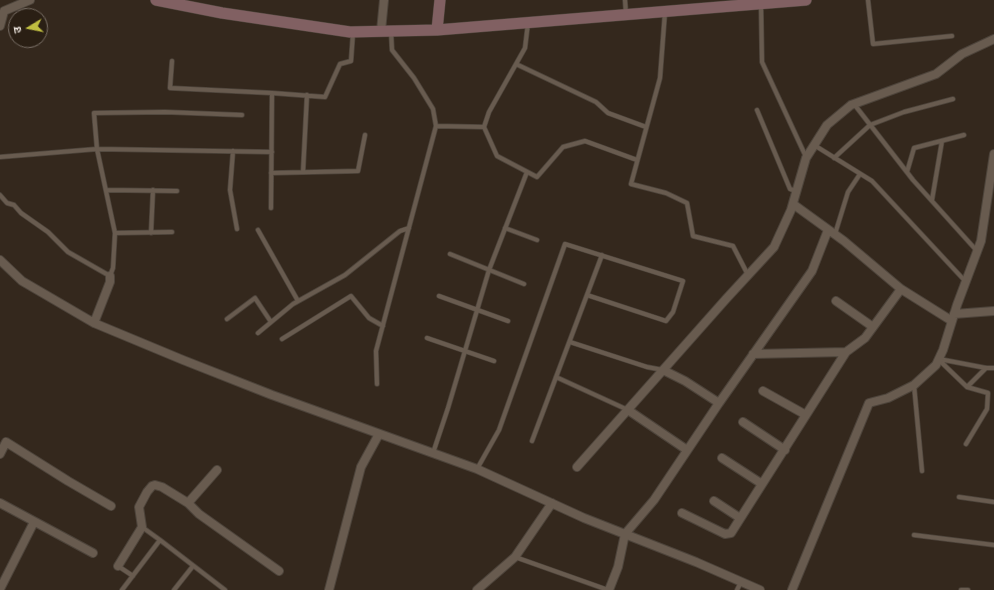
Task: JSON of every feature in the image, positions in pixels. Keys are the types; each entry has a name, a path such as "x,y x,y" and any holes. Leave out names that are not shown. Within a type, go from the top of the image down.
{"street":[{"path":"0,26 4,11 30,0"},
{"path":"156,0 222,13 353,32 437,30 806,0"},
{"path":"384,0 386,31"},
{"path":"437,30 440,0"},
{"path":"577,467 774,246 793,204 806,158 827,125 854,104 936,74 962,54 994,39"},
{"path":"792,590 869,403 888,398 914,385 936,365 939,359 981,241 993,170 994,154"},
{"path":"793,204 831,232 901,289 953,318 994,311"},
{"path":"608,590 618,567 626,534 654,500 719,403 812,271 831,232"},
{"path":"0,260 22,281 94,323 183,360 379,434 477,469 552,503 760,590"},
{"path":"94,323 110,282 110,276"},
{"path":"682,513 728,534 731,533 846,352 866,338 901,289"},
{"path":"836,301 873,327"},
{"path":"753,354 846,352"},
{"path":"663,370 685,381 719,403"},
{"path":"763,391 806,415"},
{"path":"628,410 687,450"},
{"path":"743,422 785,450"},
{"path":"329,590 361,467 379,434"},
{"path":"0,454 6,442 111,506"},
{"path":"722,458 762,484"},
{"path":"188,503 217,470"},
{"path":"118,566 142,527 139,507 147,492 152,486 155,485 162,487 188,503 199,514 279,571"},
{"path":"714,501 740,518"},
{"path":"0,503 93,552"},
{"path":"477,590 515,557 552,503"},
{"path":"0,589 34,522"}],"lane":[{"path":"625,0 626,15"},
{"path":"868,0 873,44 952,36"},
{"path":"762,4 762,62 806,158"},
{"path":"665,11 660,78 631,184 666,193 687,203 693,236 733,246 748,275"},
{"path":"528,23 525,48 489,112 484,127 497,156 537,177 563,147 585,141 637,160"},
{"path":"377,384 376,351 436,126 433,109 414,78 392,50 386,31"},
{"path":"172,61 170,88 326,97 340,64 351,61 353,32"},
{"path":"516,64 596,102 608,113 646,127"},
{"path":"271,208 272,93"},
{"path":"303,172 307,95"},
{"path":"834,158 870,126 904,112 953,99"},
{"path":"854,104 907,172 978,251"},
{"path":"757,110 790,189 796,191"},
{"path":"0,195 7,203 14,205 21,213 48,232 68,252 110,276 114,268 115,233 97,149 94,113 165,112 242,115"},
{"path":"436,126 484,127"},
{"path":"271,173 358,171 365,135"},
{"path":"907,172 914,148 964,135"},
{"path":"932,200 942,141"},
{"path":"814,145 872,181 966,282"},
{"path":"0,157 97,149 272,152"},
{"path":"233,151 230,190 237,229"},
{"path":"432,453 448,408 489,270 527,172"},
{"path":"831,232 848,192 860,174"},
{"path":"106,190 176,191"},
{"path":"151,233 153,190"},
{"path":"258,333 298,301 346,275 400,231 409,228"},
{"path":"505,228 537,240"},
{"path":"258,230 298,301"},
{"path":"115,233 172,232"},
{"path":"477,469 499,430 565,244 683,280 673,312 666,321 587,295"},
{"path":"450,254 524,284"},
{"path":"532,441 602,255"},
{"path":"282,339 351,296 369,318 383,326"},
{"path":"439,296 508,321"},
{"path":"226,320 255,298 271,322"},
{"path":"427,338 494,361"},
{"path":"570,342 647,367 663,370"},
{"path":"939,359 986,368 994,368"},
{"path":"939,359 967,387 988,393 987,409 966,444"},
{"path":"967,387 986,368"},
{"path":"556,377 628,410"},
{"path":"914,385 922,470"},
{"path":"959,497 994,502"},
{"path":"142,527 225,590"},
{"path":"914,536 994,545"},
{"path":"122,590 160,540"},
{"path":"515,557 608,590"},
{"path":"118,566 133,576"},
{"path":"174,590 193,566"},
{"path":"737,590 741,582"},
{"path":"961,590 968,590"}]}
